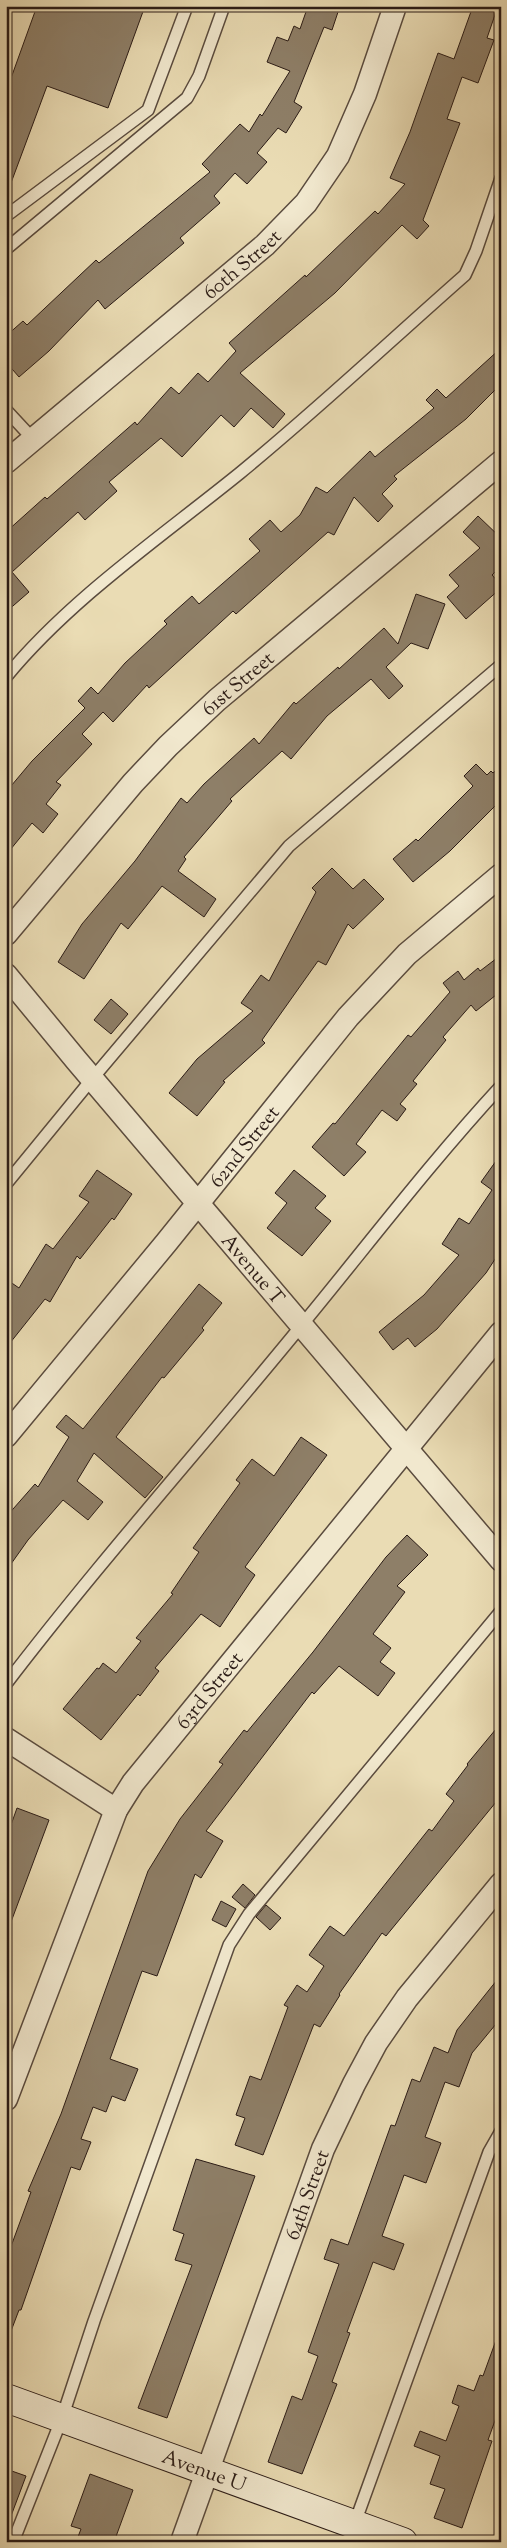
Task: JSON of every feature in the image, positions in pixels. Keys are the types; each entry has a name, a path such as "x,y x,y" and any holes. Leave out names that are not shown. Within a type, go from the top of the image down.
{"street":[{"name":"60th Street","path":"6,462 265,245 306,203 338,156 365,94 395,6"},
{"name":"61st Street","path":"6,934 114,804 168,746 217,700 501,462"},
{"name":"62nd Street","path":"6,1436 348,1017 407,954 501,875"},
{"name":"Avenue T","path":"6,975 92,1079 501,1560"},
{"name":"63rd Street","path":"6,2099 116,1810 139,1776 501,1333"},
{"path":"6,1739 116,1810"},
{"name":"64th Street","path":"182,2542 323,2149 354,2084 376,2042 407,1998 501,1884"},
{"name":"Avenue U","path":"6,2398 208,2471 352,2533 403,2542"}],"lane":[{"path":"6,216 148,110 187,6"},
{"path":"6,249 186,98 199,76 224,6"},
{"path":"6,678 29,650 66,614 242,471 465,275 476,251 501,178"},
{"path":"6,410 34,439"},
{"path":"6,1184 288,846 501,665"},
{"path":"6,1684 52,1624 301,1326 456,1135 501,1086"},
{"path":"13,2542 62,2418 94,2321 229,1945 248,1914 501,1611"},
{"path":"352,2533 489,2152 501,2131"}],"building":[{"path":"37,6 145,6 108,108 47,86 8,191 6,191 6,92"},
{"path":"308,6 340,6 332,30 324,27 294,102 302,107 286,133 278,128 257,153 267,162 247,184 235,173 214,196 220,203 180,238 184,243 105,309 98,300 49,351 19,377 6,362 6,336 23,321 27,325 96,260 99,263 210,172 202,164 240,124 249,132 260,114 262,116 290,71 267,62 277,37 288,41 294,26 300,29"},
{"path":"473,6 498,6 487,38 494,40 478,83 462,77 447,119 460,123 423,220 429,226 417,239 402,225 335,293 240,373 285,414 273,428 251,408 234,427 221,415 182,457 161,438 109,482 117,491 85,520 78,512 12,572 29,592 6,612 6,532 135,422 137,425 171,387 179,394 198,373 208,382 236,351 229,343 305,275 306,277 375,211 378,214 405,184 390,178 410,132 438,53 454,59"},
{"path":"501,348 501,384 466,419 394,476 397,479 382,494 393,506 378,522 354,497 334,535 328,532 236,614 233,611 149,688 147,685 113,722 103,712 82,734 92,744 56,782 61,785 46,804 58,814 43,833 32,823 6,855 6,792 32,761 85,708 78,701 91,687 98,694 125,663 167,624 164,621 192,596 199,604 260,551 249,539 270,520 281,532 300,515 316,487 327,493 370,451 375,457 434,408 426,400 437,389 446,398"},
{"path":"478,516 501,538 501,566 492,575 501,585 501,588 466,619 447,597 459,586 449,575 480,548 463,532"},
{"path":"416,594 445,604 428,649 411,643 386,667 403,686 389,699 371,679 327,716 291,759 282,751 230,799 232,801 184,857 186,859 178,871 216,899 204,917 162,886 128,929 121,923 84,979 58,962 82,924 135,861 181,798 187,803 204,784 254,738 259,744 294,702 296,704 338,667 339,669 384,628 398,644"},
{"path":"476,764 487,775 491,771 493,773 501,766 501,800 450,851 413,882 393,859 416,839 418,841 473,786 464,776"},
{"path":"332,868 353,889 364,879 384,899 353,929 348,924 326,965 318,961 262,1040 265,1043 223,1081 225,1082 197,1116 169,1093 197,1059 253,1011 241,1003 261,975 269,981 316,892 312,888"},
{"path":"501,955 501,991 476,1011 471,1005 443,1037 446,1040 413,1081 417,1084 400,1104 406,1109 397,1121 382,1110 356,1144 366,1152 344,1176 312,1147 333,1123 335,1124 408,1035 411,1037 450,992 443,983 458,971 464,980 478,968 480,971"},
{"path":"111,999 128,1014 111,1034 94,1020"},
{"path":"501,1154 501,1250 486,1273 437,1329 415,1347 408,1338 393,1350 379,1332 424,1295 459,1255 442,1244 459,1218 469,1224 492,1190 481,1182"},
{"path":"97,1170 132,1194 114,1220 112,1218 80,1259 77,1256 50,1302 45,1299 6,1348 6,1279 19,1288 46,1244 53,1249 89,1202 79,1196"},
{"path":"294,1170 326,1196 315,1208 331,1221 302,1256 267,1228 287,1203 275,1193"},
{"path":"199,1284 222,1303 202,1328 204,1330 164,1378 162,1377 116,1437 163,1477 145,1498 94,1453 77,1481 103,1502 88,1520 63,1500 28,1540 6,1571 6,1517 35,1484 38,1487 69,1437 56,1427 66,1415 83,1429"},
{"path":"301,1437 327,1455 245,1567 255,1575 220,1627 201,1614 155,1668 159,1671 140,1696 138,1694 101,1740 63,1709 97,1668 99,1669 103,1663 116,1673 141,1641 136,1638 173,1594 171,1593 199,1552 193,1548 240,1483 236,1480 252,1459 274,1476"},
{"path":"407,1535 428,1555 397,1586 405,1592 373,1634 391,1648 380,1662 395,1673 378,1696 339,1666 314,1694 312,1692 206,1831 223,1841 201,1878 195,1874 157,1976 142,1971 110,2059 138,2069 125,2101 112,2096 106,2112 93,2107 81,2139 91,2142 80,2170 71,2167 21,2310 19,2310 8,2339 6,2339 6,2260 31,2192 28,2191 61,2114 148,1871 180,1819 223,1764 219,1762 244,1730 247,1732 313,1652 386,1557"},
{"path":"501,1723 501,1796 386,1936 382,1933 339,1994 320,2027 314,2024 263,2155 235,2145 245,2118 236,2115 250,2076 261,2080 288,2007 284,2005 297,1985 307,1992 324,1966 309,1955 330,1926 344,1936 429,1829 432,1831 454,1801 446,1794 467,1764"},
{"path":"17,1808 49,1820 8,1930 6,1930 6,1839"},
{"path":"243,1884 255,1895 245,1908 232,1897"},
{"path":"221,1901 236,1909 226,1927 212,1920"},
{"path":"266,1905 281,1918 270,1930 256,1917"},
{"path":"501,1975 501,2018 472,2053 459,2087 445,2082 425,2137 441,2143 426,2183 404,2175 382,2236 404,2244 394,2270 373,2262 347,2332 350,2333 332,2382 337,2384 302,2474 268,2462 292,2396 302,2400 318,2356 308,2352 339,2264 324,2259 331,2239 348,2245 391,2125 395,2126 412,2079 420,2082 434,2047 448,2053 457,2030"},
{"path":"196,2159 255,2176 167,2418 138,2408 192,2265 175,2260 184,2234 173,2230"},
{"path":"499,2332 501,2332 501,2404 488,2440 492,2441 462,2528 434,2518 445,2489 430,2484 440,2456 414,2446 420,2431 446,2441 459,2406 452,2403 458,2385 474,2391 480,2375 483,2376"},
{"path":"6,2469 26,2476 8,2524 6,2524"},
{"path":"90,2474 133,2490 114,2542 76,2542 81,2529 71,2526"}]}
